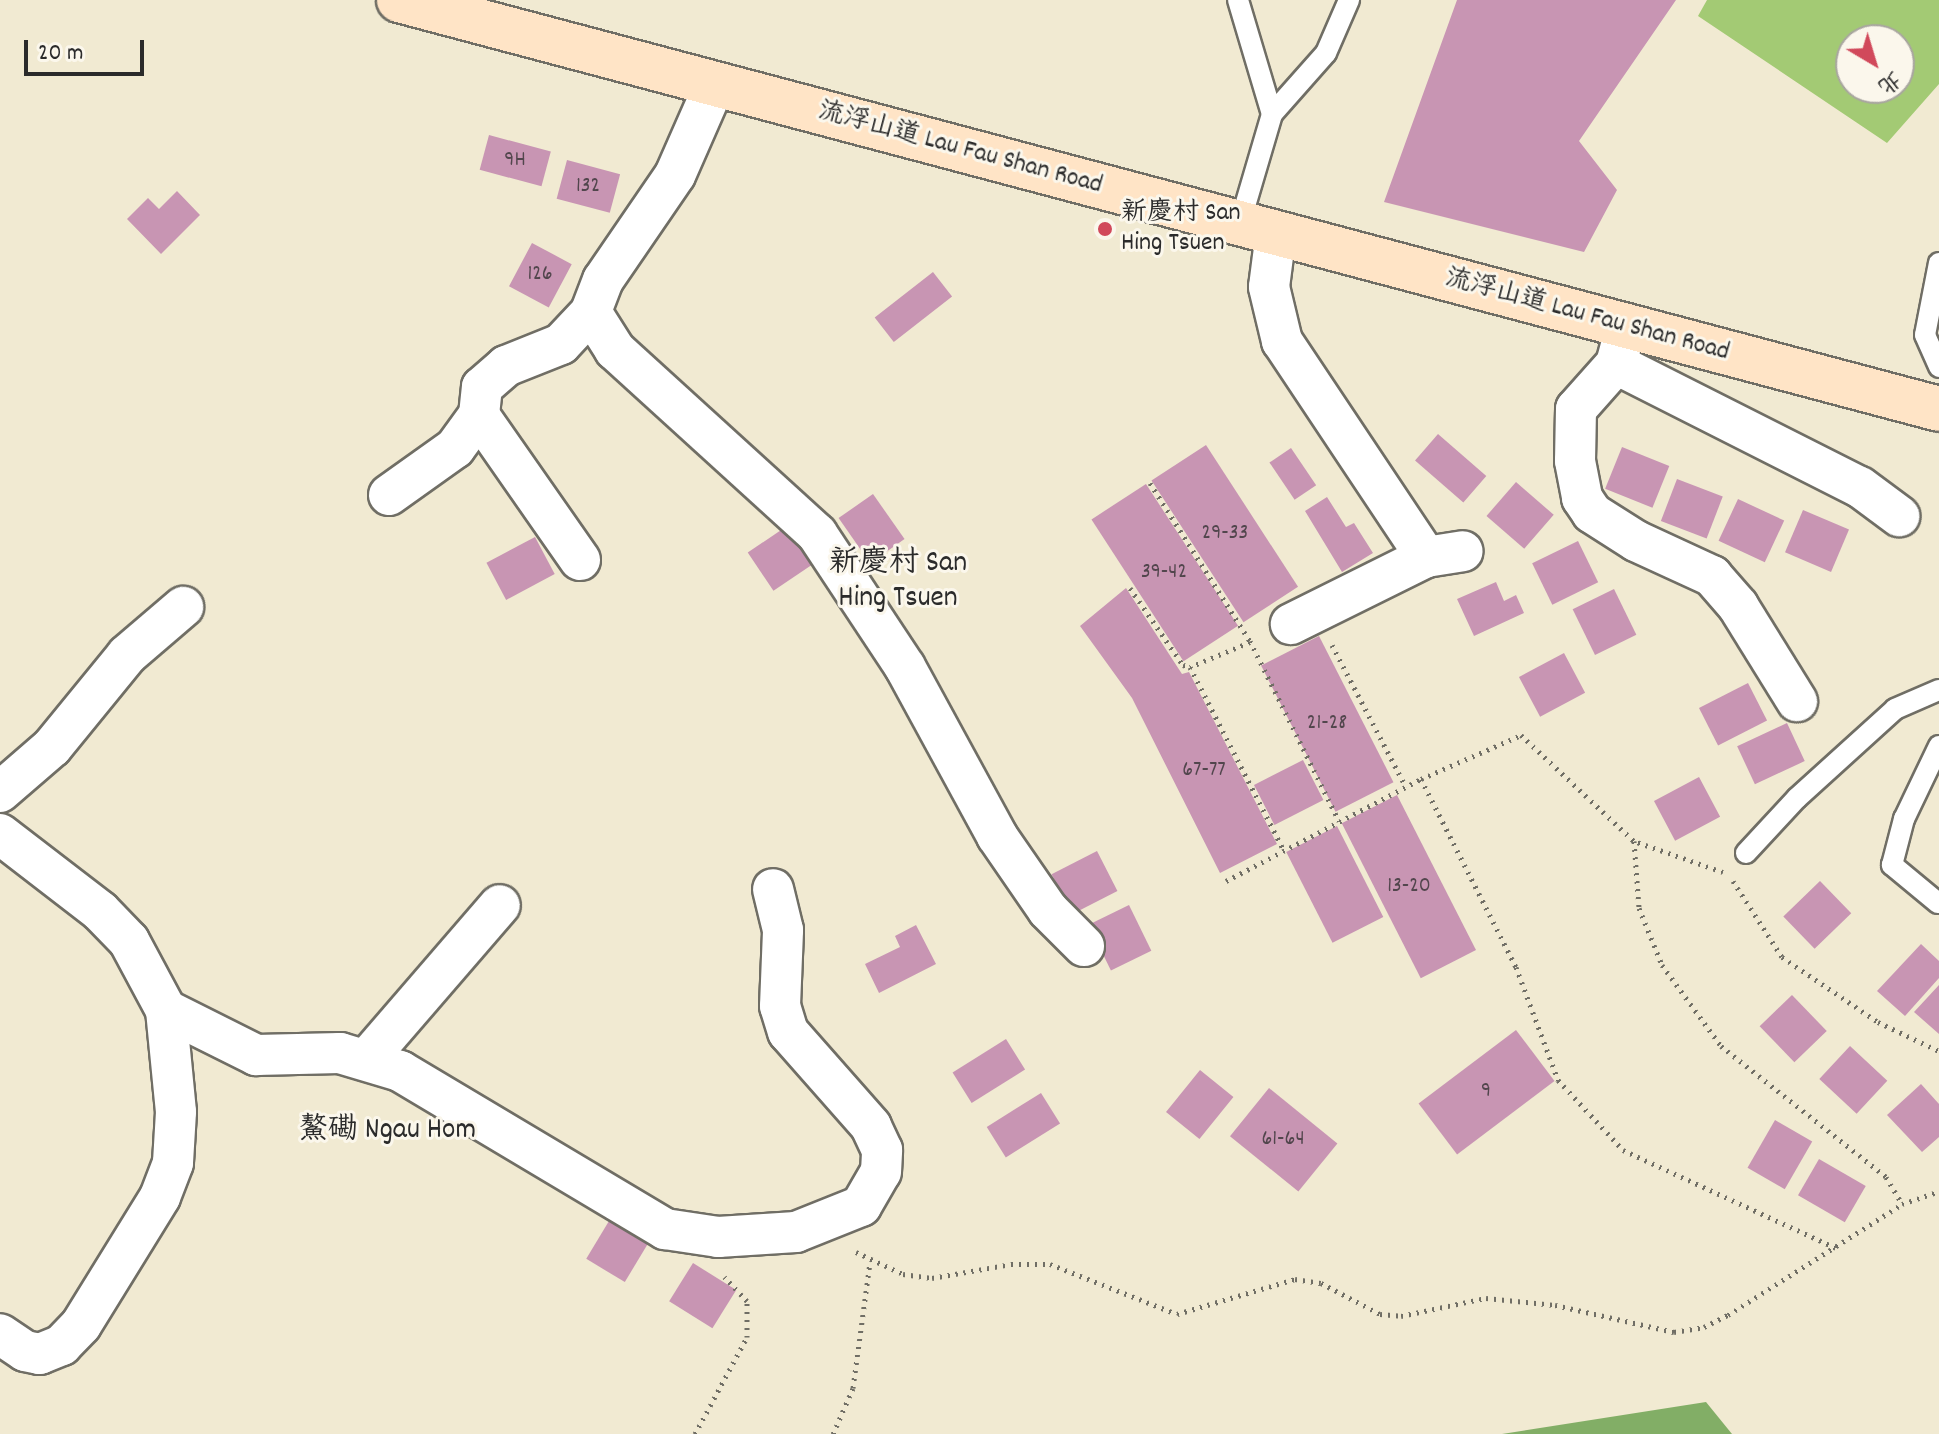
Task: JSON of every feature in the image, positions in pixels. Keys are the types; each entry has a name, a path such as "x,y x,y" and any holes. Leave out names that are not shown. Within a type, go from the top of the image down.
{"street":[{"name":"流浮山道 Lau Fau Shan Road","path":"399,0 1258,228 1621,346 1936,392"},
{"path":"389,495 455,448 479,415 482,387 506,366 561,344 591,312 603,280 675,175 715,84"},
{"path":"1258,228 1282,341 1445,554 1302,616"},
{"path":"591,312 615,350 817,534 905,667 997,836 1048,910 1084,946"},
{"path":"1797,701 1738,606 1712,576 1636,541 1592,513 1582,498 1575,461 1576,409 1621,346 1860,487 1899,516"},
{"path":"479,415 580,560"},
{"path":"0,792 52,747 127,655 183,607"},
{"path":"0,834 119,931 166,1010 176,1112 173,1163 160,1197 81,1325 62,1345 40,1354 25,1351 0,1334"},
{"path":"166,1010 256,1055 340,1053 400,1071 665,1229 718,1237 819,1226 861,1206 881,1172 882,1150 871,1126 788,1032 780,1006 783,930 773,889"},
{"path":"367,1059 500,905"}],"lane":[{"path":"1238,0 1272,114 1258,228"},
{"path":"1272,114 1326,53 1349,0"},
{"path":"1936,392 1925,335 1939,263"},
{"path":"1746,853 1797,798 1895,709 1939,690"},
{"path":"1938,903 1892,865 1904,819 1939,746"}],"path":[{"path":"1150,483 1250,641 1339,821"},
{"path":"1130,588 1183,665 1190,667 1302,616 1406,787"},
{"path":"1190,667 1284,851"},
{"path":"1226,881 1421,779 1521,735 1634,841 1727,874 1782,957 1878,1022 1939,1051"},
{"path":"1421,779 1516,967 1558,1080 1623,1150 1837,1249"},
{"path":"1634,841 1635,884 1645,925 1662,965 1698,1019 1749,1071 1886,1177 1902,1204"},
{"path":"819,1226 870,1262 903,1274 932,1278 1011,1264 1050,1264 1177,1314 1295,1279 1321,1283 1380,1314 1401,1316 1486,1298 1555,1305 1674,1332 1704,1327 1728,1315 1803,1263 1837,1249 1902,1204 1939,1191"},
{"path":"833,1434 853,1388 870,1262"},
{"path":"695,1434 747,1337 747,1301 718,1271"}],"green space":[{"path":"1707,0 1939,0 1939,84 1887,143 1698,16"},
{"path":"1706,1402 1732,1434 1502,1434"}],"building":[{"path":"1457,0 1676,0 1579,141 1617,190 1584,252 1384,202"},
{"path":"489,135 551,152 542,186 480,170"},
{"path":"567,160 620,174 610,213 557,199"},
{"path":"177,191 200,215 161,254 127,219 148,198 159,209"},
{"path":"532,243 572,264 549,307 509,286"},
{"path":"933,272 952,296 894,342 875,318"},
{"path":"1438,434 1486,476 1463,502 1415,460"},
{"path":"1206,445 1298,587 1244,622 1151,480"},
{"path":"1622,447 1669,466 1652,508 1605,489"},
{"path":"1291,448 1316,485 1295,500 1269,463"},
{"path":"1677,479 1723,497 1707,539 1661,521"},
{"path":"1516,482 1554,515 1524,549 1486,516"},
{"path":"1146,484 1238,626 1184,661 1091,519"},
{"path":"873,494 905,539 870,563 839,518"},
{"path":"1327,497 1346,527 1354,523 1373,553 1342,572 1305,511"},
{"path":"1738,499 1784,521 1765,562 1719,541"},
{"path":"1803,510 1849,530 1831,572 1785,552"},
{"path":"790,524 816,562 773,591 748,553"},
{"path":"535,537 555,574 506,600 486,563"},
{"path":"1578,541 1598,582 1552,605 1532,563"},
{"path":"1496,582 1504,601 1516,595 1524,613 1474,636 1457,599"},
{"path":"1126,588 1182,674 1189,672 1277,844 1220,873 1132,698 1080,626"},
{"path":"1614,589 1636,635 1595,655 1573,609"},
{"path":"1319,636 1393,782 1336,812 1261,666"},
{"path":"1564,653 1585,693 1540,717 1519,677"},
{"path":"1748,683 1767,720 1718,745 1699,708"},
{"path":"1787,723 1805,761 1755,784 1737,746"},
{"path":"1303,760 1323,800 1274,825 1254,785"},
{"path":"1699,777 1720,817 1675,841 1654,801"},
{"path":"1397,795 1476,950 1421,978 1342,823"},
{"path":"1337,826 1383,917 1333,943 1286,852"},
{"path":"1097,851 1117,891 1072,914 1052,874"},
{"path":"1820,881 1851,913 1815,949 1783,916"},
{"path":"1129,905 1151,951 1111,971 1089,925"},
{"path":"916,925 936,964 879,993 865,964 900,947 895,936"},
{"path":"1921,944 1939,961 1939,978 1905,1016 1877,991"},
{"path":"1939,985 1939,1034 1914,1012"},
{"path":"1792,995 1827,1031 1794,1062 1760,1026"},
{"path":"1516,1030 1555,1081 1457,1155 1419,1103"},
{"path":"1006,1039 1025,1070 972,1103 953,1072"},
{"path":"1850,1046 1887,1081 1857,1114 1819,1079"},
{"path":"1200,1070 1233,1097 1199,1139 1166,1112"},
{"path":"1921,1084 1939,1104 1939,1137 1922,1152 1887,1115"},
{"path":"1269,1088 1337,1143 1298,1192 1230,1136"},
{"path":"1041,1093 1060,1124 1006,1157 987,1127"},
{"path":"1775,1120 1812,1142 1785,1189 1748,1168"},
{"path":"1819,1159 1866,1186 1845,1222 1798,1195"},
{"path":"612,1216 651,1239 625,1282 586,1259"},
{"path":"693,1263 736,1290 712,1328 669,1301"}],"place":[{"name":"新慶村 San Hing Tsuen","path":"1105,229"}],"district":[{"name":"新慶村 San Hing Tsuen","path":"898,582"},
{"name":"鰲磡 Ngau Hom","path":"387,1132"}]}
